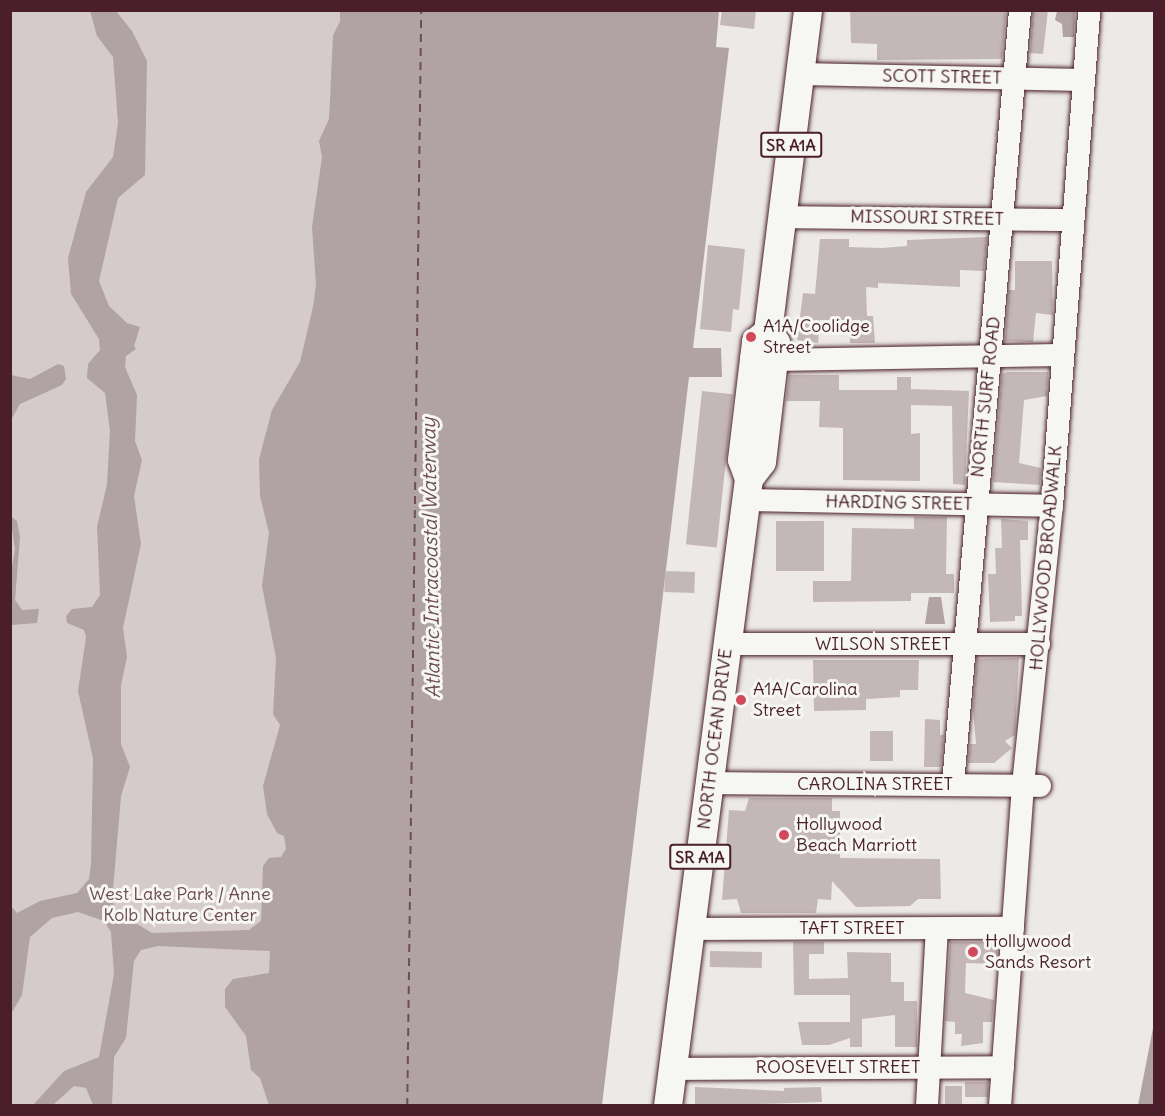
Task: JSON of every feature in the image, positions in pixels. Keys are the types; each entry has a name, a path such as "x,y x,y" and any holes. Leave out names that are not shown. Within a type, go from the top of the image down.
{"main road":[{"name":"NORTH OCEAN DRIVE","path":"748,490 762,462 776,343 768,332 808,10"},
{"name":"NORTH OCEAN DRIVE","path":"668,1106 748,490 742,460 756,342 768,332"}],"street":[{"name":"NORTH SURF ROAD","path":"953,784 975,505 1004,219 1020,10"},
{"name":"HOLLYWOOD BROADWALK","path":"1000,1106 1013,928 1032,785 1040,644 1089,10"},
{"name":"SCOTT STREET","path":"800,74 1083,80"},
{"name":"MISSOURI STREET","path":"781,217 1073,220"},
{"path":"774,360 1062,355"},
{"name":"HARDING STREET","path":"748,490 975,505 1052,506"},
{"name":"WILSON STREET","path":"728,644 1040,644"},
{"name":"CAROLINA STREET","path":"710,783 1032,785"},
{"path":"927,1106 937,928"},
{"name":"TAFT STREET","path":"691,929 1013,928"},
{"name":"ROOSEVELT STREET","path":"673,1069 1003,1067"}],"green space":[{"name":"West Lake Park / Anne Kolb Nature Center","path":"11,11 340,11 340,21 333,35 334,63 330,94 330,1105 11,1105"}],"water":[{"name":"Atlantic Intracoastal Waterway","path":"90,11 116,11 132,31 147,61 145,175 118,198 99,281 109,306 127,323 140,327 134,346 136,349 126,356 125,367 137,395 135,441 142,460 134,496 141,544 123,628 127,657 121,685 121,744 130,767 121,796 112,901 119,913 152,933 249,930 261,921 263,866 269,858 281,857 286,849 284,836 277,833 267,814 263,786 280,725 273,714 276,658 262,586 269,533 260,496 259,459 272,410 300,362 313,307 316,285 312,227 322,157 319,141 329,119 333,35 340,21 340,11 719,11 716,47 729,48 693,348 721,348 722,377 689,377 602,1105 269,1105 260,1078 251,1070 246,1036 225,1007 225,989 233,979 269,973 270,951 158,946 141,950 134,961 126,1038 114,1057 112,1105 93,1105 86,1088 74,1086 53,1105 33,1105 64,1071 99,1057 114,974 111,932 104,921 78,912 52,918 30,937 22,995 11,1014 11,906 17,913 40,901 77,893 89,879 91,864 93,758 78,691 86,637 84,630 67,623 66,616 72,609 92,607 100,595 97,527 107,484 110,431 105,393 87,378 88,364 100,350 99,339 71,294 68,258 86,192 113,157 118,123 113,57 97,36"},
{"path":"1057,11 1075,12 1074,37 1063,37 1062,24 1055,20"},
{"path":"58,364 64,366 66,379 62,385 20,404 11,420 11,375 30,379"},
{"path":"10,516 17,521 20,537 15,600 22,610 39,609 37,623 11,625 11,572 15,549"},
{"path":"929,597 941,597 945,624 925,624"},
{"path":"1154,1023 1154,1105 1138,1105 1139,1100"}],"building":[{"path":"722,10 756,10 754,29 720,25"},
{"path":"850,10 1006,10 1002,59 877,60 877,44 851,43"},
{"path":"1033,10 1048,10 1043,54 1030,53"},
{"path":"987,237 984,271 960,270 960,287 878,283 878,288 866,287 867,316 873,316 875,343 850,343 849,320 820,320 818,343 797,340 803,293 815,294 820,239 849,239 849,247 882,248 907,246 907,240"},
{"path":"708,245 745,249 739,310 733,309 731,332 700,329"},
{"path":"1015,261 1052,261 1053,315 1036,313 1033,342 1005,341 1009,290 1015,290"},
{"path":"1048,372 1047,396 1024,400 1019,463 1041,468 1040,485 993,482 1002,374"},
{"path":"789,375 839,375 839,390 897,390 897,377 911,377 911,389 969,391 965,485 953,484 952,406 911,405 911,434 920,433 920,481 843,480 843,428 819,427 820,401 786,401"},
{"path":"702,391 733,394 717,547 686,544"},
{"path":"914,517 947,517 946,574 954,574 954,593 911,593 911,601 813,602 813,581 851,581 852,528 914,529"},
{"path":"1001,519 1028,521 1028,540 1020,540 1022,616 1015,616 1015,621 990,622 988,574 996,574 995,548 1002,548"},
{"path":"776,521 824,521 824,571 776,571"},
{"path":"665,571 695,572 694,593 664,592"},
{"path":"1019,658 1015,735 1005,741 1012,748 994,763 968,763 970,744 976,744 973,709 977,659"},
{"path":"813,660 919,660 918,690 900,690 900,697 866,699 866,710 814,711"},
{"path":"925,719 940,720 940,735 944,735 941,767 924,767"},
{"path":"870,731 893,731 893,761 870,761"},
{"name":"Hollywood Beach Marriott","path":"749,798 832,798 832,811 840,811 840,858 940,859 941,899 918,899 910,906 856,907 832,881 831,900 818,899 816,913 741,913 737,899 722,900 729,810 745,811"},
{"path":"793,942 824,942 824,954 809,954 809,979 848,978 847,952 891,953 891,982 904,982 904,1001 917,1001 917,1047 895,1047 895,1015 862,1019 862,1047 850,1047 850,1038 829,1045 802,1045 798,1022 850,1022 850,995 794,995"},
{"path":"950,942 998,942 997,964 966,963 965,993 994,1000 992,1022 983,1022 983,1043 961,1046 962,1034 955,1034 955,1022 945,1021"},
{"path":"710,951 762,952 762,968 710,967"},
{"path":"965,1082 988,1082 988,1097 965,1097"},
{"path":"945,1086 962,1086 962,1106 945,1106"},
{"path":"695,1087 784,1091 784,1088 821,1087 822,1102 695,1106"}],"ferry route":[{"path":"407,1106 421,10"}],"place":[{"name":"A1A/Coolidge Street","path":"751,337"},
{"name":"A1A/Carolina Street","path":"741,700"},
{"name":"Hollywood Beach Marriott","path":"784,835"},
{"name":"Hollywood Sands Resort","path":"973,952"}]}
